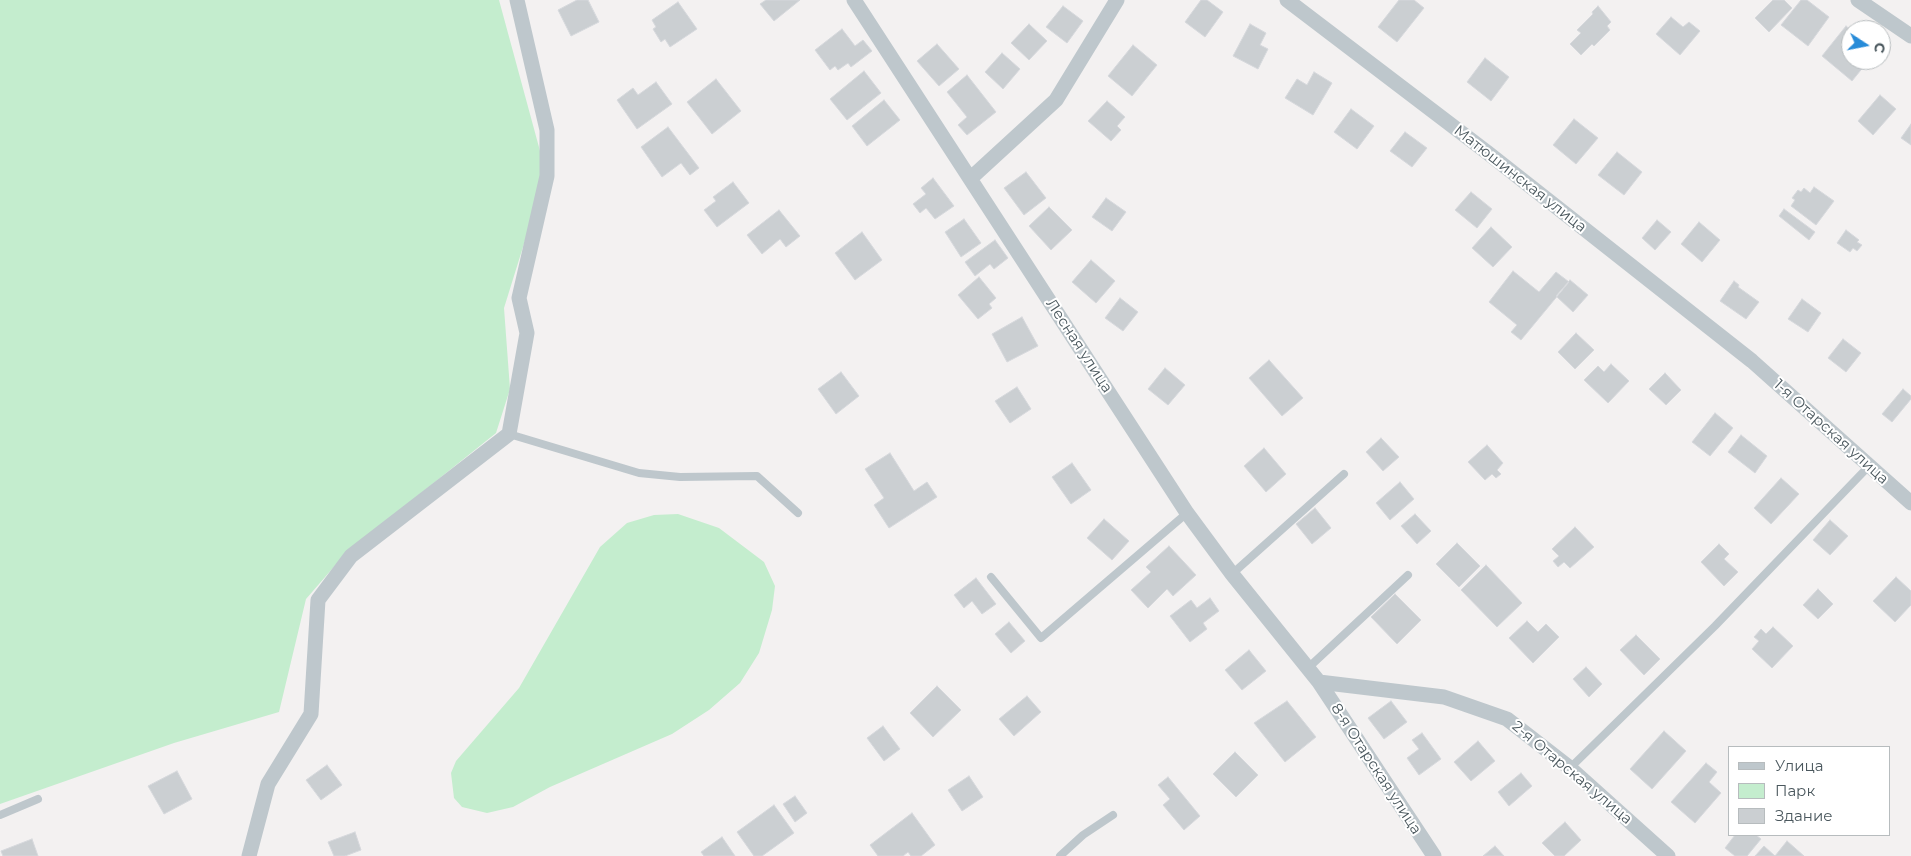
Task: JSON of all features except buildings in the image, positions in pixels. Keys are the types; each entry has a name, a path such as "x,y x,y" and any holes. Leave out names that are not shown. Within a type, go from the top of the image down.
{"street":[{"path":"249,856 268,784 311,714 318,600 351,556 509,434 528,333 519,298 547,176 547,130 517,0"},
{"name":"Лесная улица","path":"854,0 1187,513 1232,574 1319,682"},
{"path":"971,178 1056,100 1117,0"},
{"name":"Матюшинская улица","path":"1287,0 1488,153 1752,361"},
{"path":"1858,0 1911,36"},
{"name":"1-я Отарская улица","path":"1752,361 1911,503"},
{"name":"2-я Отарская улица","path":"1319,682 1444,697 1507,719 1570,768 1668,856"},
{"name":"8-я Отарская улица","path":"1319,682 1434,856"}],"lane":[{"path":"509,434 639,473 680,477 757,476 798,513"},
{"path":"1570,768 1715,626 1869,466"},
{"path":"1232,574 1344,474"},
{"path":"991,577 1041,638 1187,513"},
{"path":"1308,668 1408,575"},
{"path":"0,815 38,799"},
{"path":"1060,856 1083,835 1113,815"}],"green space":[{"path":"0,0 499,0 546,173 504,308 510,389 496,433 345,554 306,599 279,712 174,743 0,804"},
{"path":"678,514 719,528 764,562 775,586 772,610 759,653 740,683 709,710 672,734 550,787 513,807 487,813 462,807 454,798 451,773 456,761 519,688 600,547 627,523 654,515"}]}
